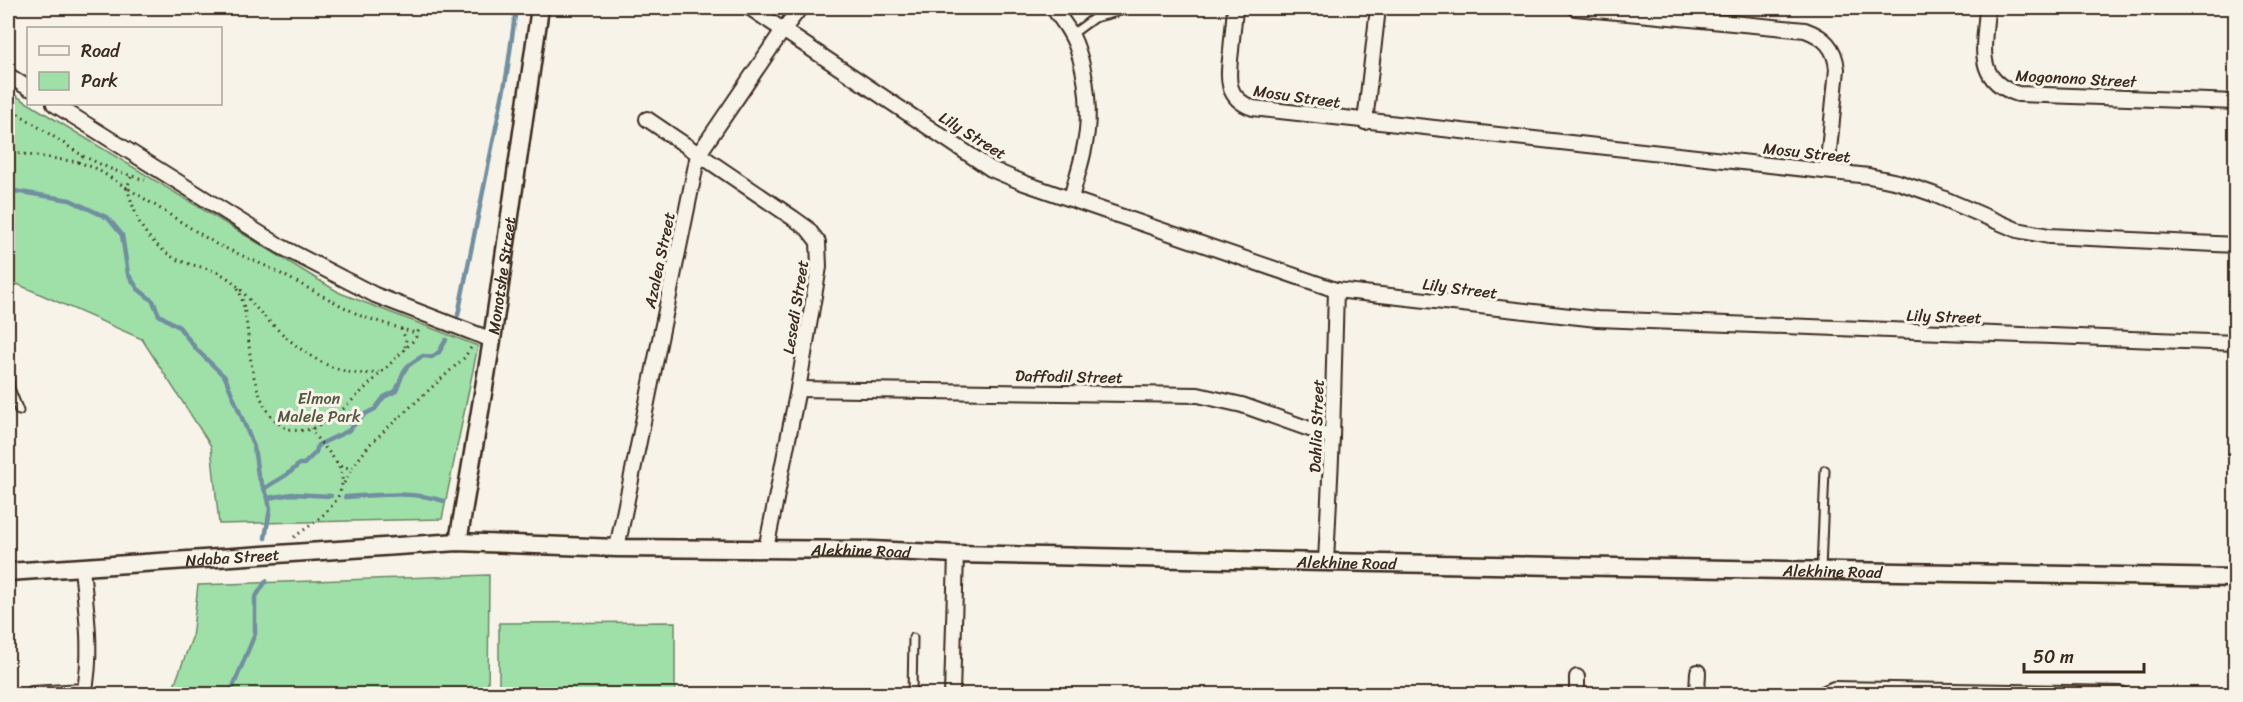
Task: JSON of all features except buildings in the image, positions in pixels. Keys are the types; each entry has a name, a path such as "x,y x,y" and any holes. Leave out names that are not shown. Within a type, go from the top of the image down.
{"street":[{"name":"Monotshe Street","path":"458,542 485,338 540,8"},
{"name":"Lily Street","path":"750,8 991,169 1024,183 1336,290 1597,319 2235,343"},
{"name":"Azalea Street","path":"617,548 698,155 800,8"},
{"path":"1053,8 1077,47 1084,74 1087,107 1086,143 1071,198"},
{"name":"Mosu Street","path":"1235,8 1228,77 1232,90 1240,102 1253,108 1869,176 1898,182 1932,194 2017,230 2049,236 2235,245"},
{"path":"1365,122 1378,8"},
{"path":"1575,8 1805,30 1827,41 1836,56 1837,69 1827,171"},
{"name":"Mogonono Street","path":"1987,8 1986,69 1994,81 2004,89 2018,94 2235,102"},
{"path":"8,75 27,87"},
{"path":"56,105 280,246 375,295 485,338"},
{"name":"Lesedi Street","path":"647,119 807,228 818,242 819,267 766,549"},
{"name":"Dahlia Street","path":"1326,562 1336,290"},
{"name":"Daffodil Street","path":"798,388 1198,395 1242,405 1332,437"},
{"name":"Alekhine Road","path":"458,542 617,548 872,550 1326,562 2235,578"},
{"name":"Ndaba Street","path":"8,572 458,542"},
{"path":"952,694 956,554"},
{"path":"32,694 84,693 88,670 89,639 82,568"},
{"path":"1697,694 1698,672"},
{"path":"1576,694 1577,677"},
{"path":"1823,694 1834,689 2121,694"}],"lane":[{"path":"1071,35 1094,18 1133,8"},
{"path":"8,366 10,388 19,411"},
{"path":"1821,570 1825,470"},
{"path":"912,694 913,638"}],"path":[{"path":"8,107 82,156 131,177 146,180"},
{"path":"8,152 78,162 95,168 216,244 268,267 361,316 418,334"},
{"path":"78,162 82,156"},
{"path":"131,177 127,188 137,218 149,237 180,261 226,277 279,329 307,354 321,363 353,373 382,372"},
{"path":"238,288 244,302 250,360 262,404 278,425 296,431 312,428 332,418 405,349 418,334 425,315"},
{"path":"401,329 407,344 405,349"},
{"path":"290,553 289,541 330,509 337,500 352,468 370,444 485,338"},
{"path":"312,428 313,433 342,473 343,485"},
{"path":"336,462 342,467 352,468"}],"green space":[{"name":"Elmon Malele Park","path":"8,91 27,103 27,105 31,105 340,293 478,346 442,519 219,524 211,446 142,339 8,280"},
{"path":"489,575 488,694 171,694 192,638 198,585"},
{"path":"675,622 675,694 499,694 499,623"}],"waterway":[{"path":"458,315 507,73 516,8"},
{"path":"8,190 70,200 108,218 122,235 128,274 138,289 153,301 159,315 179,327 197,350 225,377 254,447 258,475 268,498 270,509 265,538"},
{"path":"265,488 299,464 304,464 316,452 318,445 348,431 365,414 375,409 384,397 396,391 407,367 423,356 432,357 439,352 446,340"},
{"path":"268,498 292,494 331,496"},
{"path":"345,497 407,495 444,501"},
{"path":"230,694 255,634 255,598 266,581"}]}
